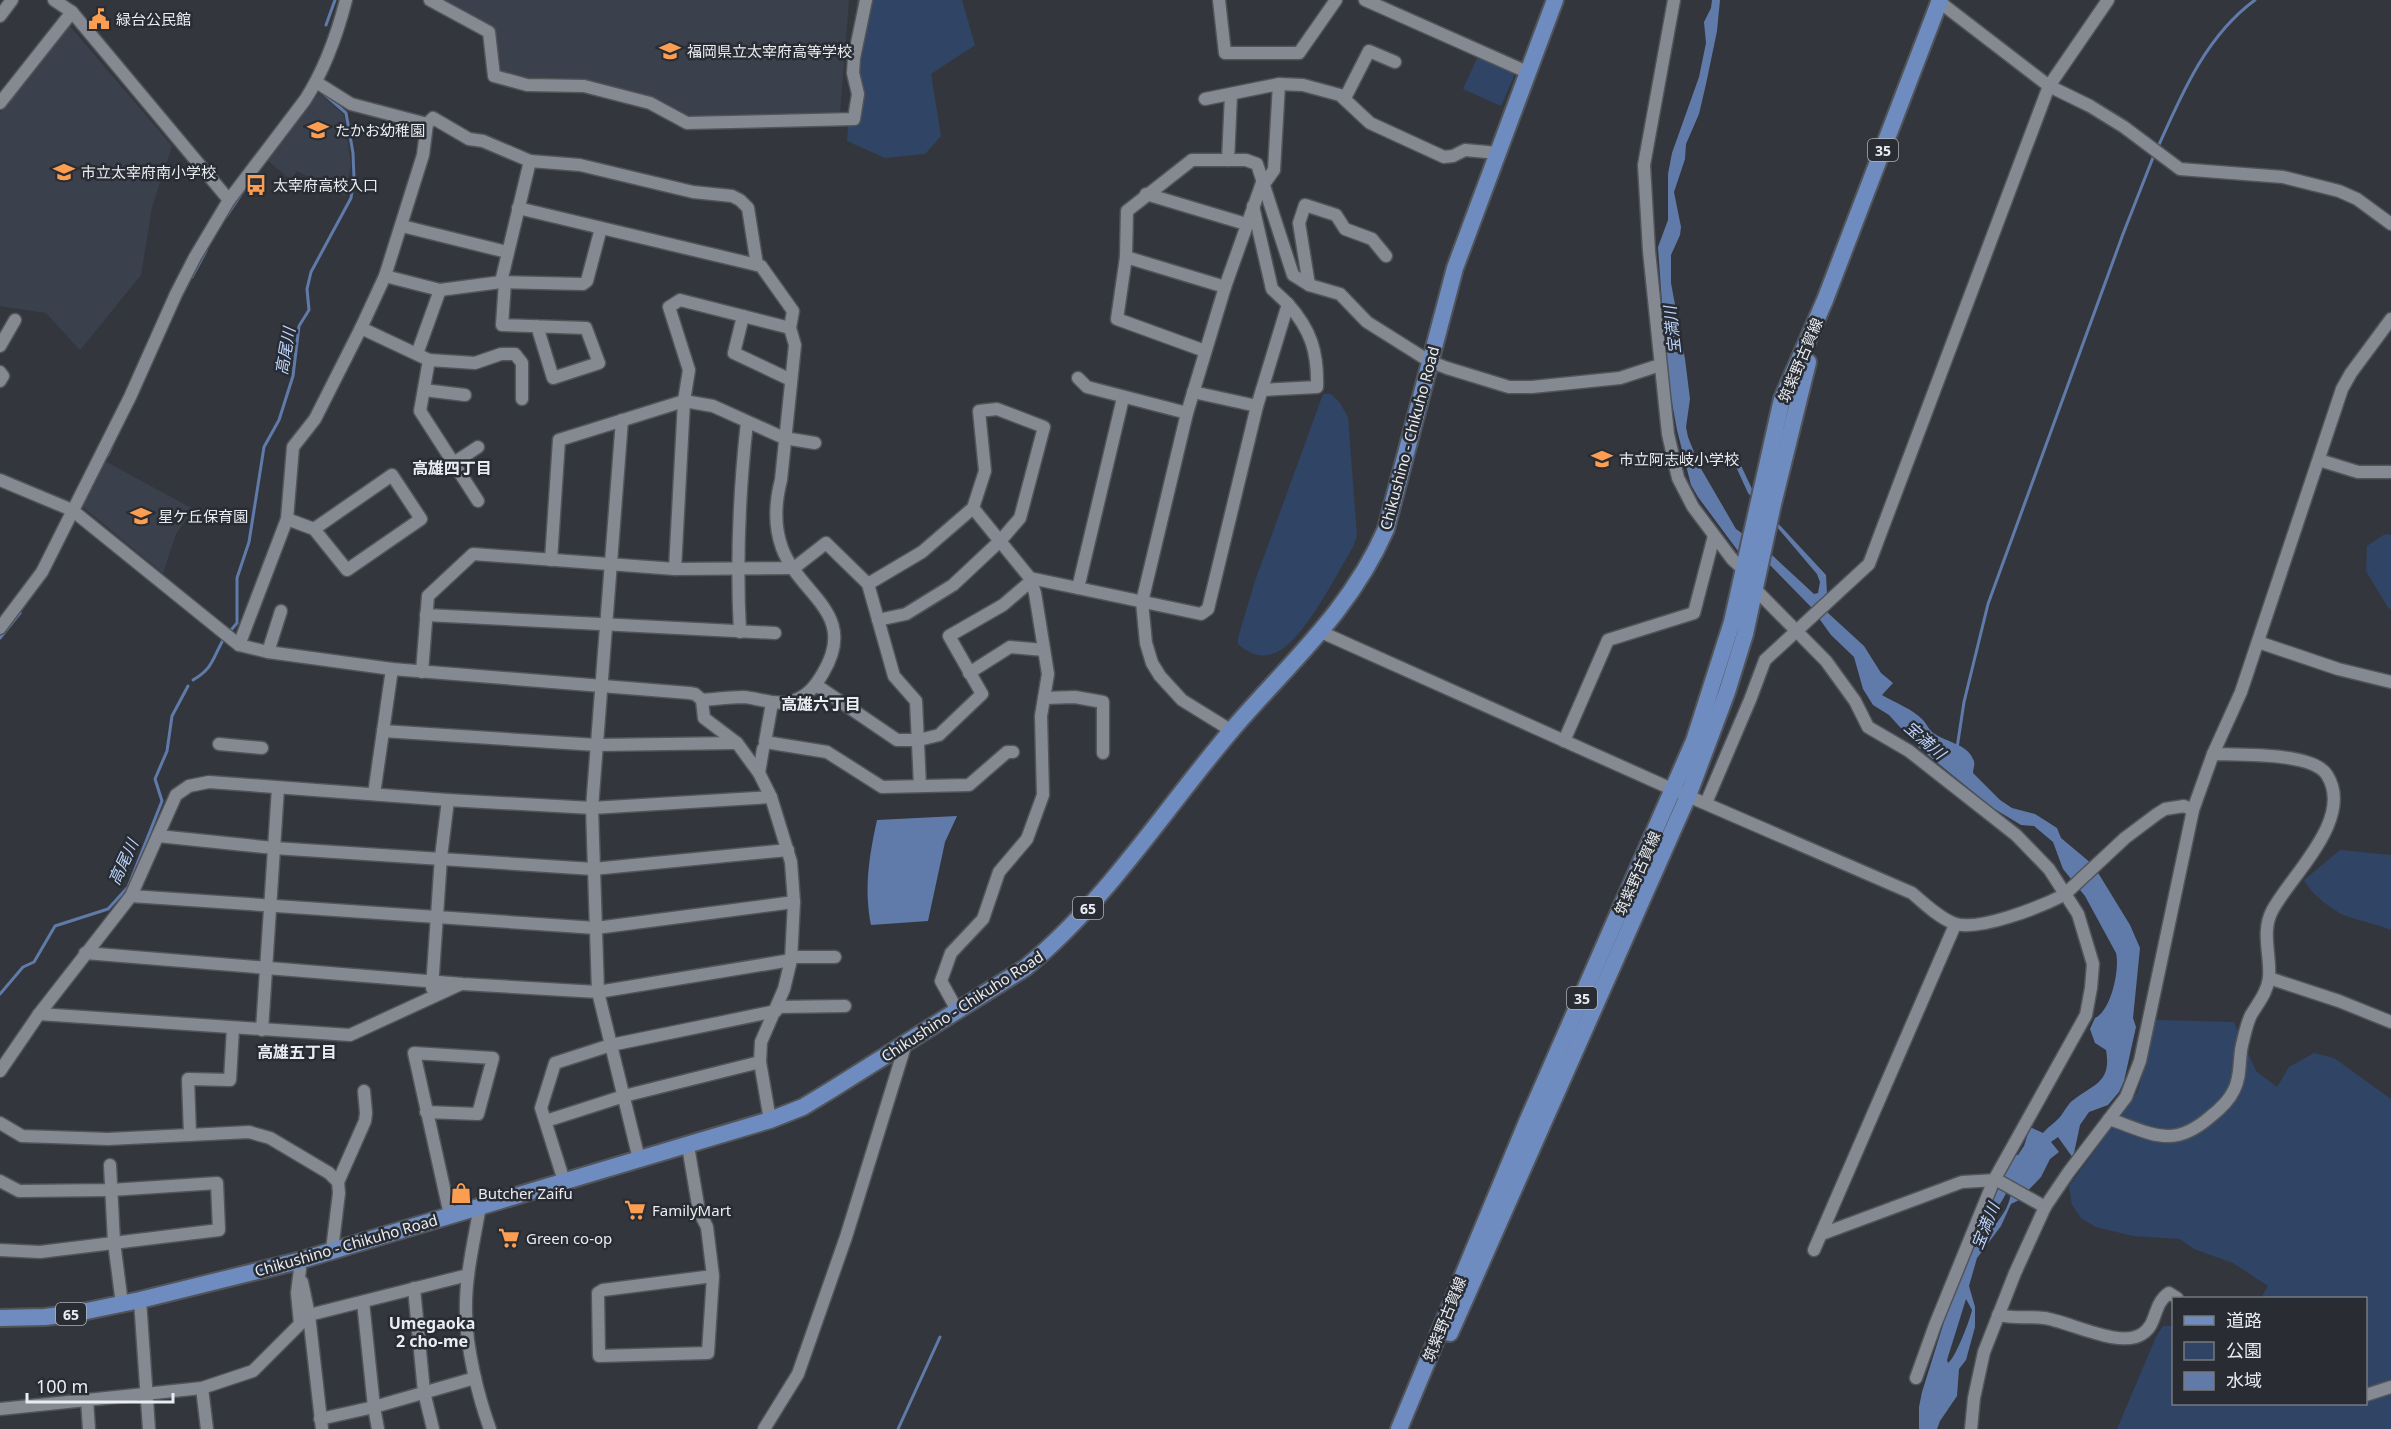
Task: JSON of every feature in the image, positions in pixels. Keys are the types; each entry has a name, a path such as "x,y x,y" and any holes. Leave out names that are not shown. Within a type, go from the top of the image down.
{"main road":[{"name":"Chikushino - Chikuho Road","path":"0,1318 45,1317 123,1304 299,1265 332,1250 771,1120 812,1101 1024,968 1074,925 1232,731 1348,599 1375,555 1386,529 1455,268 1555,0"},
{"name":"筑紫野古賀線","path":"1407,1429 1681,793 1694,741 1749,567 1767,499 1782,399 1825,300 1939,1"},
{"name":"筑紫野古賀線","path":"1399,1429 1526,1124 1727,692 1756,590 1749,567"}],"street":[{"path":"0,16 12,0"},
{"path":"54,0 72,12 229,200"},
{"path":"0,628 42,572 129,397 176,294 229,200 305,100 316,82 337,33 346,0"},
{"path":"430,0 489,32 494,76 527,86 584,86 650,103 687,123 854,119 858,94 853,73 854,58 866,0"},
{"path":"1219,0 1225,54 1299,53 1336,0"},
{"path":"1365,0 1527,72"},
{"path":"1674,0 1644,165 1660,365 1668,434 1678,478 1693,507 1732,559 1749,567"},
{"path":"1706,803 1765,660 1849,585 1869,564 2049,86 2108,0"},
{"path":"1939,1 2049,86 2090,105 2124,126 2180,169 2283,177 2339,191 2357,199 2391,224"},
{"path":"0,103 72,12"},
{"path":"1345,98 1369,51 1395,62"},
{"path":"316,82 351,104 427,124"},
{"path":"1232,731 1182,700 1160,676 1152,663 1146,643 1142,602 1187,413 1205,351 1246,224 1264,182 1274,170 1279,84"},
{"path":"1205,99 1279,84 1303,85 1345,98 1370,123 1444,157 1453,156 1465,150 1498,153"},
{"path":"1228,160 1231,94"},
{"path":"239,645 287,519 293,447 315,419 385,276 423,155 427,124 434,118 469,139 483,141 530,161 580,165 626,174 693,192 732,196 748,208 758,265"},
{"path":"1205,351 1117,319 1126,257 1127,211 1192,160 1228,160 1253,162 1257,165 1293,275 1309,285 1340,294 1367,322 1429,361 1509,387 1532,387 1620,378 1660,365"},
{"path":"530,161 507,252 503,282 502,325 537,326 586,328 599,363 553,378 537,326"},
{"path":"1146,194 1246,224"},
{"path":"1309,285 1299,223 1305,205 1336,215 1345,229 1371,239 1386,256"},
{"path":"1253,206 1272,289 1304,322 1318,364 1317,387 1262,390"},
{"path":"518,208 761,266 793,311 790,328 795,345 781,480 776,496 776,522 782,549 830,616 834,634 830,659 816,686 797,699 772,703 744,697 702,700"},
{"path":"402,226 507,252"},
{"path":"385,276 440,290 503,282 583,284 587,281 601,228"},
{"path":"1126,257 1225,287"},
{"path":"440,290 423,357 424,390 420,411 478,501"},
{"path":"675,569 684,401 689,370 669,307 680,300 790,328"},
{"path":"1030,579 1201,614 1208,609 1257,406 1288,304"},
{"path":"743,316 734,353 790,380"},
{"path":"1971,1429 1974,1398 1984,1352 2044,1206 2126,1096 2140,1061 2193,810 2213,754 2241,692 2342,390 2351,373 2391,319"},
{"path":"0,346 15,320"},
{"path":"361,328 423,357 475,363 501,354 515,354 522,363 522,399"},
{"path":"0,372 3,376 0,381"},
{"path":"1078,378 1087,387 1187,413"},
{"path":"424,390 465,396"},
{"path":"1193,392 1257,406"},
{"path":"1078,588 1123,398"},
{"path":"551,560 559,440 684,401 713,406 784,438 815,443"},
{"path":"868,584 922,552 973,508 985,471 979,411 997,409 1044,427 1020,518 953,585 906,614 878,620"},
{"path":"622,420 592,808 593,869 598,992 639,1159"},
{"path":"740,632 736,569 739,493 747,422"},
{"path":"455,462 478,447"},
{"path":"2319,460 2358,472 2391,472"},
{"path":"287,519 314,529 347,570 422,519 392,475 314,529"},
{"path":"0,480 72,510 239,645 268,652 392,669 695,694 702,700 704,718 737,743 759,773 771,797 788,850 793,875 791,958 777,1009 762,1037 760,1062 771,1120"},
{"path":"957,1010 941,981 951,953 983,919 999,873 1027,839 1043,795 1041,716 1048,674 1041,622 1030,579 973,508"},
{"path":"1564,741 1608,640 1694,613 1714,536"},
{"path":"422,672 428,596 473,554 675,569 736,569 794,567 826,543 868,584 894,676 916,701 920,786"},
{"path":"816,686 897,740 919,740 939,735 982,694 949,636 1003,605 1030,579"},
{"path":"1756,590 1799,629 1826,661 1855,701 1868,727 1909,751 2016,835 2049,869 2067,892 2078,914 2093,964 2086,1015 1995,1180 1939,1314 1916,1378"},
{"path":"268,652 280,611"},
{"path":"426,615 775,633"},
{"path":"1321,632 1912,894 1937,914 1955,924 1969,926 1992,922 2067,892 2126,838 2165,809 2184,806 2193,810"},
{"path":"2258,642 2338,669 2391,682"},
{"path":"969,673 1010,648 1044,650"},
{"path":"374,795 392,669"},
{"path":"1044,698 1075,697 1103,702 1103,753"},
{"path":"772,703 765,742 827,752 882,787 969,785 1007,753 1013,752"},
{"path":"383,731 597,745 737,743"},
{"path":"219,744 262,748"},
{"path":"759,773 763,749"},
{"path":"2109,1119 2160,1136 2181,1136 2201,1125 2221,1108 2234,1091 2238,1080 2241,1045 2251,1016 2260,1003 2269,978 2266,932 2269,916 2277,901 2310,859 2324,833 2334,804 2332,786 2326,772 2313,765 2289,757 2213,754"},
{"path":"0,1071 39,1014 131,896 176,795 189,786 209,782 592,808 771,797"},
{"path":"262,1030 278,788"},
{"path":"432,998 441,857 448,800"},
{"path":"158,836 274,848 441,857 593,869 788,850"},
{"path":"131,896 596,928 794,902"},
{"path":"1815,1250 1955,924"},
{"path":"85,953 463,984 598,992 791,958 835,957"},
{"path":"2269,978 2339,1001 2391,1022"},
{"path":"39,1014 350,1035 463,984"},
{"path":"564,1181 542,1108 555,1063 611,1045 777,1009 845,1006"},
{"path":"190,1135 188,1079 231,1080 233,1028"},
{"path":"764,1429 798,1374 846,1237 906,1043"},
{"path":"426,1112 478,1114 493,1058 414,1053 426,1112 450,1215"},
{"path":"546,1121 624,1096 760,1062"},
{"path":"332,1250 339,1193 338,1182 365,1121 364,1091"},
{"path":"0,1123 22,1136 108,1139 249,1132 270,1138 329,1173 338,1182"},
{"path":"688,1146 699,1211 707,1227 713,1276 708,1353 599,1356 598,1293 603,1290 713,1276"},
{"path":"110,1165 114,1242 123,1304"},
{"path":"1822,1234 1962,1182 1995,1180 2044,1206"},
{"path":"0,1181 19,1191 111,1190 217,1183 219,1230 40,1252 0,1250"},
{"path":"480,1206 468,1275 466,1312 475,1378 490,1429"},
{"path":"299,1265 309,1316 321,1424 475,1378"},
{"path":"0,1409 202,1388 253,1371 300,1324 297,1293 299,1265"},
{"path":"309,1316 468,1275"},
{"path":"414,1288 424,1392 433,1429"},
{"path":"1998,1316 2045,1318 2085,1331 2118,1338 2139,1337 2149,1329 2160,1299 2169,1293 2174,1297"},
{"path":"141,1300 148,1429"},
{"path":"363,1302 378,1429"},
{"path":"2367,1395 2391,1387"},
{"path":"202,1388 207,1429"},
{"path":"87,1400 89,1429"}],"shaded area":[{"name":"福岡県立太宰府高等学校","path":"440,0 849,0 840,112 687,116 660,100 584,80 533,83 498,74 494,28"},
{"path":"69,25 172,146 152,207 141,275 80,350 46,313 0,306 0,113"},
{"name":"たかお幼稚園","path":"319,93 344,115 351,165 345,196 297,171 291,180 266,159"},
{"name":"星ケ丘保育園","path":"105,461 193,509 176,534 163,573 83,507"}],"green space":[{"path":"857,0 962,0 975,45 931,74 941,136 925,154 885,158 847,141"},
{"path":"1479,54 1512,68 1514,76 1501,106 1463,89"},
{"path":"1323,394 1331,394 1340,403 1348,417 1357,536 1328,590 1295,638 1272,654 1254,654 1238,644 1238,638 1255,581"},
{"path":"2385,534 2391,535 2391,610 2366,571 2367,546"},
{"path":"2340,850 2391,855 2391,930 2341,914 2322,901 2307,885 2304,880"},
{"path":"2156,1020 2234,1022 2256,1071 2277,1087 2289,1067 2314,1053 2334,1058 2391,1099 2391,1429 2117,1429 2156,1337 2163,1326 2172,1326 2172,1405 2367,1405 2367,1297 2262,1297 2268,1286 2233,1263 2194,1249 2180,1239 2133,1236 2096,1227 2081,1218 2072,1205 2069,1186 2138,1091"}],"water":[{"name":"宝満川","path":"1712,0 1720,0 1717,31 1699,114 1686,144 1685,159 1674,192 1681,227 1671,255 1671,283 1690,399 1686,427 1700,467 1736,529 1773,556 1814,594 1818,593 1820,582 1817,574 1748,493 1732,458 1737,457 1752,489 1776,521 1826,575 1828,613 1864,646 1881,673 1893,683 1882,695 1914,713 1933,733 1966,750 1974,761 1973,773 2000,800 2012,808 2035,814 2057,828 2061,838 2092,864 2130,925 2140,948 2133,1018 2136,1027 2124,1081 2119,1092 2108,1105 2089,1112 2080,1125 2073,1158 2058,1137 2051,1142 2059,1152 2050,1159 2041,1177 2019,1200 2011,1204 2001,1226 1977,1258 1969,1286 1975,1307 1975,1327 1966,1360 1959,1369 1957,1396 1937,1429 1919,1429 1919,1407 1944,1322 1941,1320 1993,1194 2014,1155 2018,1155 2024,1146 2030,1127 2043,1133 2072,1101 2099,1082 2106,1070 2106,1050 2095,1043 2090,1029 2095,1018 2101,1014 2110,999 2117,969 2116,953 2085,896 2063,869 2053,842 2034,826 2021,825 1993,808 1918,747 1889,715 1873,705 1863,689 1854,657 1831,635 1811,607 1770,565 1738,551 1691,485 1677,430 1667,375 1658,247 1668,220 1668,174 1672,153 1699,77 1706,43 1704,22","holes":["2012,1183 2010,1199 2004,1212 1987,1236 1983,1237 1988,1221","1966,1299 1972,1310 1971,1315 1958,1347 1948,1363"]},
{"path":"957,816 945,842 928,921 871,925 868,872 877,820"}],"waterway":[{"path":"326,25 335,0"},
{"path":"2158,147 2186,86 2209,48 2238,14 2255,0"},
{"name":"高尾川","path":"231,630 237,623 237,578 249,542 264,447 279,420 293,376 299,326 309,310 307,289 311,272 351,198 354,178 353,153 346,113 323,93"},
{"path":"1957,748 1964,702 1988,604 2154,155"},
{"path":"226,217 246,187"},
{"path":"192,277 206,251"},
{"path":"108,455 112,446"},
{"path":"0,638 20,613"},
{"name":"高尾川","path":"193,680 208,667 223,640"},
{"name":"高尾川","path":"0,994 23,967 34,962 55,926 108,909 128,887 162,801 155,779 167,751 172,716 188,686"},
{"path":"898,1429 940,1337"}],"place":[{"name":"緑台公民館","path":"99,19"},
{"name":"福岡県立太宰府高等学校","path":"670,51"},
{"name":"たかお幼稚園","path":"318,130"},
{"name":"市立太宰府南小学校","path":"64,172"},
{"name":"太宰府高校入口","path":"256,185"},
{"name":"市立阿志岐小学校","path":"1602,459"},
{"name":"星ケ丘保育園","path":"141,516"},
{"name":"Butcher Zaifu","path":"461,1193"},
{"name":"FamilyMart","path":"635,1210"},
{"name":"Green co-op","path":"509,1238"}],"district":[{"name":"高雄四丁目","path":"452,468"},
{"name":"高雄六丁目","path":"821,704"},
{"name":"高雄五丁目","path":"297,1052"},
{"name":"Umegaoka 2 cho-me","path":"432,1332"}]}
